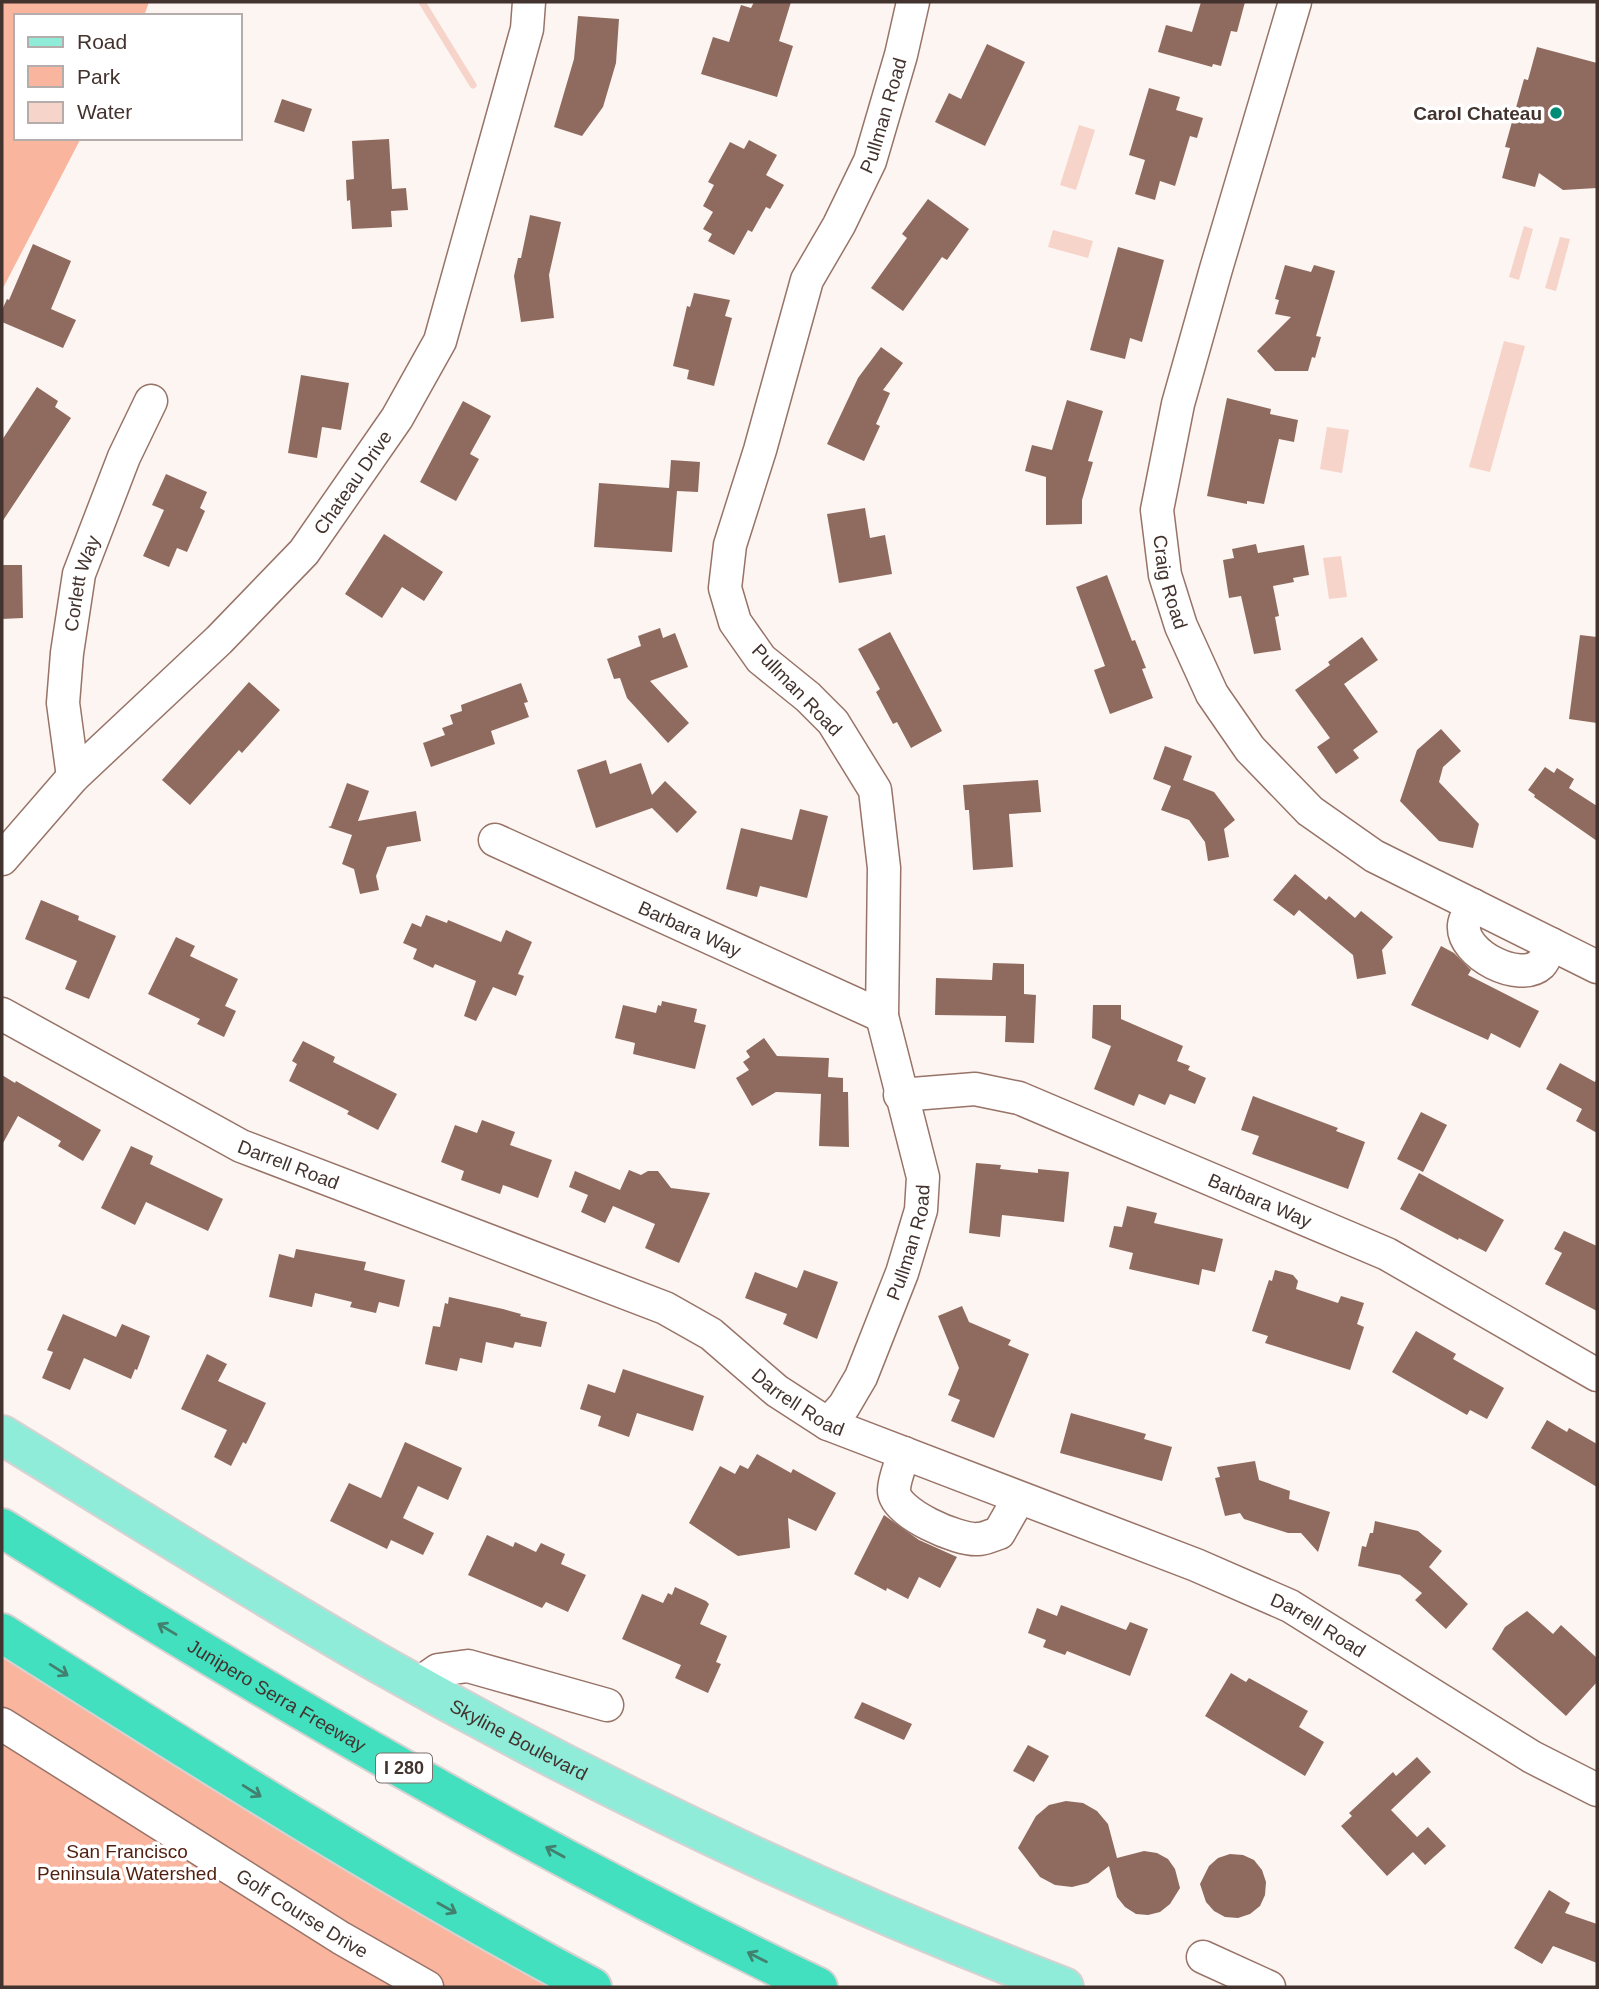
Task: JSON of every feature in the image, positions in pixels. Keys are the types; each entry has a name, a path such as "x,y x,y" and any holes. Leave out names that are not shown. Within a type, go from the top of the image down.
{"highway":[{"name":"Junipero Serra Freeway","path":"2,1528 216,1659 417,1775 607,1880 818,1987"},
{"path":"2,1633 333,1841 497,1936 592,1987"}],"main road":[{"name":"Skyline Boulevard","path":"2,1435 261,1594 418,1684 631,1798 865,1907 1064,1987"}],"street":[{"name":"Chateau Drive","path":"2,859 73,776 219,640 304,552 397,418 440,341 527,29 529,2"},
{"name":"Pullman Road","path":"828,1424 844,1406 861,1377 902,1273 921,1210 923,1177 882,1016 884,868 875,790 833,722 808,697 761,659 736,622 725,588 730,545 760,450 807,281 839,225 870,161 901,55 913,2"},
{"name":"Craig Road","path":"1295,2 1178,404 1157,510 1165,575 1181,625 1212,694 1250,749 1310,811 1374,856 1597,967"},
{"name":"Corlett Way","path":"73,776 62,703 79,574 124,457 151,401"},
{"name":"Barbara Way","path":"495,840 882,1016"},
{"path":"1473,905 1464,925 1465,937 1473,950 1488,959 1519,972 1530,970 1542,964 1551,944"},
{"name":"Darrell Road","path":"2,1014 241,1146 665,1308 711,1334 777,1391 828,1424 1196,1565 1290,1606 1532,1757 1597,1790"},
{"name":"Barbara Way","path":"900,1094 975,1089 1019,1098 1387,1254 1597,1375"},
{"path":"904,1453 893,1490 896,1500 913,1515 956,1537 979,1539 999,1532 1019,1498"},
{"path":"418,1684 438,1670 468,1666 607,1704"},
{"name":"Golf Course Drive","path":"2,1724 341,1938 427,1987"},
{"path":"1203,1957 1269,1987"}],"green space":[{"path":"2,2 149,2 145,14 14,14 14,140 80,140 2,290"},
{"name":"San Francisco Peninsula Watershed","path":"2,1633 592,1987 2,1987"}],"water":[{"path":"1079,125 1095,130 1076,190 1060,185"},
{"path":"1524,226 1533,229 1519,280 1509,277"},
{"path":"1053,230 1093,241 1088,258 1048,247"},
{"path":"1560,237 1570,239 1556,291 1545,288"},
{"path":"1504,341 1525,346 1490,472 1469,467"},
{"path":"1327,427 1349,430 1342,473 1320,469"},
{"path":"1341,556 1347,597 1329,599 1323,558"}],"building":[{"path":"754,2 791,2 779,41 793,46 777,97 701,74 713,37 729,42 741,5 751,8"},
{"path":"1201,2 1245,2 1237,32 1231,31 1221,66 1213,64 1212,67 1158,52 1166,25 1192,32"},
{"path":"578,16 619,19 616,63 603,107 582,136 554,127 574,59"},
{"path":"987,44 1025,62 985,146 935,122 949,93 961,99"},
{"name":"Carol Chateau","path":"1537,47 1597,63 1597,188 1563,190 1539,173 1535,187 1502,178 1510,148 1505,147 1524,79 1528,80"},
{"path":"1149,88 1180,97 1176,110 1203,118 1197,138 1190,136 1175,186 1160,181 1155,200 1135,194 1145,160 1129,155"},
{"path":"282,99 312,109 304,132 274,122"},
{"path":"389,139 392,189 406,188 408,210 391,211 392,227 352,229 346,180 354,179 352,141"},
{"path":"749,140 777,155 766,175 784,185 770,209 766,207 752,232 748,230 734,255 708,241 712,234 703,229 713,212 703,206 714,185 708,182 730,142 744,149"},
{"path":"928,199 969,229 947,260 942,257 903,311 871,288 907,238 902,234"},
{"path":"530,215 561,222 549,275 554,318 521,322 514,276 518,258 521,258"},
{"path":"33,244 71,261 51,309 76,320 63,348 2,322 2,310"},
{"path":"1118,247 1164,260 1142,342 1130,338 1125,359 1090,350"},
{"path":"1285,265 1311,272 1314,265 1335,271 1316,336 1321,337 1308,371 1275,371 1257,351 1291,317 1275,314 1279,300 1275,299"},
{"path":"694,293 730,300 725,316 732,318 714,386 687,379 689,370 673,366 687,306 690,307"},
{"path":"881,347 903,363 883,390 890,393 876,424 880,426 864,461 827,444 858,378"},
{"path":"301,375 349,383 341,430 322,427 317,458 288,453"},
{"path":"37,387 58,401 55,407 71,418 2,522 2,440"},
{"path":"1227,398 1271,409 1270,414 1298,420 1294,442 1279,439 1264,504 1247,501 1247,504 1207,496"},
{"path":"1067,400 1103,411 1088,461 1093,462 1082,500 1082,524 1046,525 1046,477 1025,471 1032,445 1052,450"},
{"path":"463,401 491,416 470,454 479,459 456,501 420,482"},
{"path":"671,460 700,462 698,492 677,491 672,552 594,547 599,483 669,488"},
{"path":"166,474 207,492 200,508 205,511 187,552 177,548 169,567 143,556 164,510 152,505"},
{"path":"865,508 870,538 885,535 892,574 839,583 827,514"},
{"path":"384,534 443,572 424,601 402,587 382,618 345,594"},
{"path":"1256,544 1258,553 1304,545 1309,575 1293,578 1294,582 1273,586 1279,616 1275,617 1281,650 1254,654 1241,596 1229,598 1223,560 1234,558 1232,549"},
{"path":"2,565 22,565 23,618 2,619"},
{"path":"1107,575 1132,641 1135,640 1146,668 1142,669 1153,698 1110,714 1094,670 1105,666 1076,587"},
{"path":"660,628 663,638 675,633 688,667 650,681 689,723 668,743 627,698 620,678 614,679 607,659 641,646 638,636"},
{"path":"890,632 942,731 911,748 897,722 893,724 876,692 880,689 858,649"},
{"path":"1580,635 1597,637 1597,723 1569,719"},
{"path":"1362,637 1378,660 1344,684 1378,732 1353,750 1359,758 1336,774 1317,747 1330,738 1295,690 1330,665 1328,662"},
{"path":"249,682 280,710 242,753 239,750 190,805 162,780"},
{"path":"521,683 528,702 524,703 529,717 491,731 495,744 431,767 423,743 445,735 442,728 453,724 450,715 462,711 461,705"},
{"path":"1441,729 1461,751 1443,767 1439,782 1479,824 1473,848 1439,841 1400,801 1417,750"},
{"path":"1165,746 1192,756 1183,780 1214,792 1235,820 1224,829 1229,857 1208,861 1205,842 1189,820 1161,810 1171,786 1153,779"},
{"path":"606,760 610,774 641,763 652,795 665,781 697,812 677,833 652,808 596,828 577,770"},
{"path":"1545,767 1554,773 1557,768 1574,779 1569,788 1597,806 1597,841 1528,790"},
{"path":"1038,780 1041,812 1009,814 1013,867 973,870 969,810 965,810 963,785"},
{"path":"347,783 369,791 358,821 416,811 421,841 387,847 376,876 379,890 360,894 354,869 342,864 352,835 328,827 331,826"},
{"path":"800,809 828,816 807,898 760,886 757,897 726,889 741,828 792,840"},
{"path":"1295,874 1326,900 1329,896 1355,918 1361,911 1393,937 1382,950 1386,974 1357,979 1353,955 1299,910 1294,916 1273,900"},
{"path":"41,900 116,936 89,999 65,989 77,961 25,939"},
{"path":"426,915 447,923 448,920 501,942 506,930 532,942 518,974 524,976 516,996 493,987 476,1021 464,1016 476,981 435,964 433,968 413,959 417,949 403,943 412,923 421,927"},
{"path":"176,937 195,946 190,956 238,979 225,1006 236,1011 224,1037 197,1024 200,1019 148,994"},
{"path":"1441,946 1454,953 1471,970 1468,975 1539,1011 1520,1048 1491,1033 1488,1040 1411,1005"},
{"path":"993,963 1024,964 1024,994 1036,995 1034,1043 1005,1042 1006,1016 935,1015 936,978 992,980"},
{"path":"662,1001 697,1009 694,1022 706,1025 695,1069 633,1054 635,1043 615,1038 623,1005 656,1013"},
{"path":"1093,1005 1121,1005 1121,1019 1183,1046 1177,1061 1190,1066 1188,1070 1206,1078 1195,1104 1170,1094 1165,1105 1139,1094 1134,1106 1094,1089 1111,1046 1092,1038"},
{"path":"764,1038 777,1056 829,1058 828,1077 843,1078 843,1092 848,1092 849,1147 819,1146 821,1094 776,1092 752,1106 736,1078 749,1070 743,1062 750,1057 746,1051"},
{"path":"303,1041 335,1057 333,1062 397,1094 378,1130 347,1114 349,1111 289,1081 297,1064 292,1061"},
{"path":"1560,1063 1595,1082 1597,1078 1597,1133 1576,1121 1582,1109 1546,1089"},
{"path":"2,1075 101,1130 83,1161 58,1146 61,1141 18,1116 2,1145"},
{"path":"1253,1096 1338,1128 1336,1131 1365,1142 1348,1189 1252,1154 1259,1136 1241,1130"},
{"path":"1421,1112 1447,1125 1423,1172 1397,1159"},
{"path":"482,1120 515,1132 510,1145 552,1160 538,1198 503,1185 500,1194 461,1180 464,1171 441,1162 455,1125 477,1133"},
{"path":"131,1146 153,1156 150,1164 223,1199 208,1231 146,1202 135,1225 101,1208"},
{"path":"976,1163 1001,1165 1000,1169 1038,1173 1038,1169 1069,1172 1064,1222 1002,1215 1000,1237 969,1233"},
{"path":"629,1170 641,1175 648,1171 658,1171 671,1188 710,1193 679,1263 645,1248 655,1224 613,1206 605,1223 581,1212 588,1195 569,1187 575,1171 620,1190"},
{"path":"1419,1173 1504,1220 1486,1252 1400,1209"},
{"path":"1127,1206 1157,1213 1154,1223 1223,1239 1215,1272 1202,1269 1199,1285 1129,1269 1133,1253 1109,1247 1114,1226 1122,1227"},
{"path":"1564,1231 1597,1246 1597,1311 1545,1284 1562,1253 1554,1249"},
{"path":"296,1249 366,1262 364,1270 405,1280 399,1307 379,1302 376,1313 350,1307 352,1302 315,1293 312,1307 269,1297 279,1254 294,1258"},
{"path":"804,1270 838,1282 817,1339 783,1324 787,1314 745,1298 755,1272 797,1288"},
{"path":"1275,1270 1293,1275 1298,1281 1296,1289 1338,1303 1341,1296 1364,1303 1357,1324 1364,1327 1350,1370 1265,1343 1268,1336 1252,1331"},
{"path":"449,1297 547,1322 541,1347 515,1342 513,1348 486,1342 482,1363 460,1358 457,1371 425,1364 433,1326 440,1327 445,1303 448,1304"},
{"path":"962,1306 969,1322 1011,1340 1008,1345 1029,1354 994,1438 951,1421 960,1400 948,1395 959,1368 938,1316"},
{"path":"63,1314 116,1337 122,1324 150,1336 131,1379 84,1358 70,1390 42,1378 53,1352 47,1350"},
{"path":"1416,1331 1456,1354 1453,1359 1504,1388 1487,1419 1470,1410 1467,1415 1392,1372"},
{"path":"207,1354 227,1364 218,1381 266,1403 246,1444 243,1442 231,1466 214,1457 227,1430 181,1409"},
{"path":"623,1369 704,1396 693,1431 637,1413 629,1437 598,1426 601,1416 580,1409 588,1384 615,1393"},
{"path":"1071,1413 1146,1434 1144,1439 1172,1447 1162,1481 1060,1453"},
{"path":"1547,1420 1567,1432 1569,1428 1597,1444 1597,1487 1531,1448"},
{"path":"405,1442 462,1468 448,1500 418,1486 403,1518 434,1533 423,1555 391,1540 387,1549 330,1521 349,1483 381,1498"},
{"path":"757,1454 791,1473 793,1469 836,1493 816,1531 788,1518 790,1548 738,1556 689,1523 720,1466 735,1474 740,1465 748,1469"},
{"path":"1255,1461 1259,1480 1290,1491 1289,1499 1330,1512 1318,1552 1301,1533 1288,1533 1244,1519 1240,1513 1225,1516 1215,1478 1220,1477 1217,1467"},
{"path":"884,1515 919,1540 957,1557 940,1588 919,1577 908,1599 854,1574"},
{"path":"1375,1521 1418,1531 1442,1551 1429,1567 1468,1604 1446,1629 1415,1600 1422,1593 1400,1575 1358,1566 1362,1546 1366,1547"},
{"path":"487,1535 513,1547 515,1542 536,1552 541,1543 565,1554 561,1564 586,1575 568,1612 546,1602 542,1608 468,1575"},
{"path":"675,1587 706,1601 709,1604 700,1624 727,1636 716,1662 721,1664 708,1693 675,1678 681,1665 622,1639 642,1594 663,1603 668,1593 672,1595"},
{"path":"1061,1605 1126,1630 1130,1622 1148,1629 1130,1676 1067,1651 1065,1655 1043,1647 1046,1640 1028,1633 1037,1608 1057,1616"},
{"path":"1527,1611 1553,1634 1561,1625 1597,1658 1597,1682 1566,1716 1492,1649 1505,1627"},
{"path":"1231,1673 1246,1682 1249,1678 1308,1711 1299,1727 1324,1742 1305,1776 1205,1716"},
{"path":"862,1702 912,1724 904,1740 854,1718"},
{"path":"1028,1745 1049,1756 1034,1782 1013,1771"},
{"path":"1417,1757 1431,1772 1391,1810 1417,1837 1428,1827 1446,1846 1425,1865 1413,1852 1387,1876 1341,1826 1352,1816 1349,1813 1393,1772 1396,1776"},
{"path":"1066,1801 1083,1803 1097,1811 1108,1824 1117,1858 1144,1851 1157,1853 1168,1859 1175,1869 1180,1888 1170,1904 1160,1912 1136,1914 1125,1907 1117,1897 1109,1866 1088,1883 1072,1887 1055,1885 1040,1877 1018,1848 1036,1816 1049,1805"},
{"path":"1230,1854 1243,1855 1254,1860 1262,1870 1266,1882 1265,1895 1260,1906 1250,1914 1238,1918 1225,1917 1214,1911 1206,1902 1200,1884 1209,1866 1218,1858"},
{"path":"1549,1890 1570,1903 1565,1913 1597,1924 1597,1963 1553,1946 1542,1964 1514,1948"}],"waterway":[{"path":"422,2 473,85"}],"place":[{"name":"Carol Chateau","path":"1556,113"}]}
